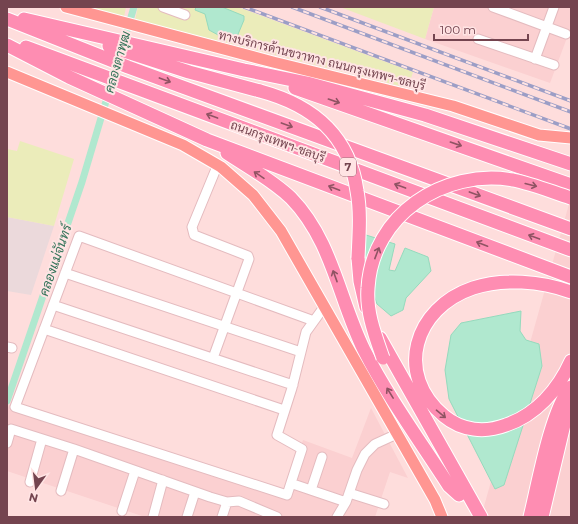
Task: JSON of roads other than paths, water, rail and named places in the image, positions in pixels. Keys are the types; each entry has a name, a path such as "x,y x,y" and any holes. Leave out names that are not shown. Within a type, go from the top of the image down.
{"highway":[{"path":"7,15 63,28 109,48 135,49 307,83 425,115 571,164"},
{"name":"ถนนกรุงเทพฯ-ชลบุรี","path":"7,19 109,48 128,67 571,229"},
{"name":"ถนนกรุงเทพฯ-ชลบุรี","path":"7,40 571,250"},
{"path":"7,45 96,90 207,140 571,277"},
{"path":"135,49 189,72 292,101 312,113 328,127 343,149 354,175 359,208 358,270 366,310 380,338 481,517"},
{"path":"244,70 571,185"},
{"path":"207,140 278,187 291,199 318,233 355,331 372,366 449,486 459,495"},
{"path":"472,517 459,495 447,469 400,392 383,358 370,314 368,287 372,265 380,244 392,225 407,209 432,191 463,181 483,179 512,180 571,198"},
{"path":"571,292 542,285 520,282 500,282 472,288 446,303 436,311 422,332 415,355 415,369 418,382 426,398 448,419 461,426 474,430 494,429 521,420 548,398 564,377 571,362"},
{"path":"530,517 556,412 566,392 571,387"},
{"path":"544,511 571,395"}],"main road":[{"name":"ทางบริการด้านขวาทาง ถนนกรุงเทพฯ-ชลบุรี","path":"66,7 117,22 453,106 539,135 571,138"},
{"path":"7,72 88,104 183,145 218,164 253,195 281,231 397,434 442,517"}],"street":[{"path":"163,7 185,15"},
{"path":"493,7 566,34"},
{"path":"535,59 554,7"},
{"path":"478,39 554,65"},
{"path":"213,358 248,263 248,256 192,232 192,227 218,164"},
{"path":"314,321 79,236 15,407 287,495 302,449 277,435 293,385 306,332 314,321 324,306"},
{"path":"65,273 301,352"},
{"path":"53,305 293,385"},
{"path":"44,329 284,410"},
{"path":"7,443 11,429 74,449 195,492 227,502 239,501 257,514 277,517"},
{"path":"337,517 348,497 357,470 365,454 375,444 397,434"},
{"path":"30,482 42,439"},
{"path":"61,492 74,449"},
{"path":"311,490 322,457"},
{"path":"122,511 135,470"},
{"path":"153,517 163,480"},
{"path":"296,485 311,490 384,504"},
{"path":"187,517 195,492"},
{"path":"222,517 227,502"}],"waterway":[{"name":"คลองแม่จันทร์","path":"7,401 82,182 134,7"}],"railway":[{"path":"244,7 571,129"},
{"path":"292,7 571,112"},
{"path":"320,7 571,101"}],"water label":[{"name":"คลองตาพุฒ","path":"117,62"}]}
